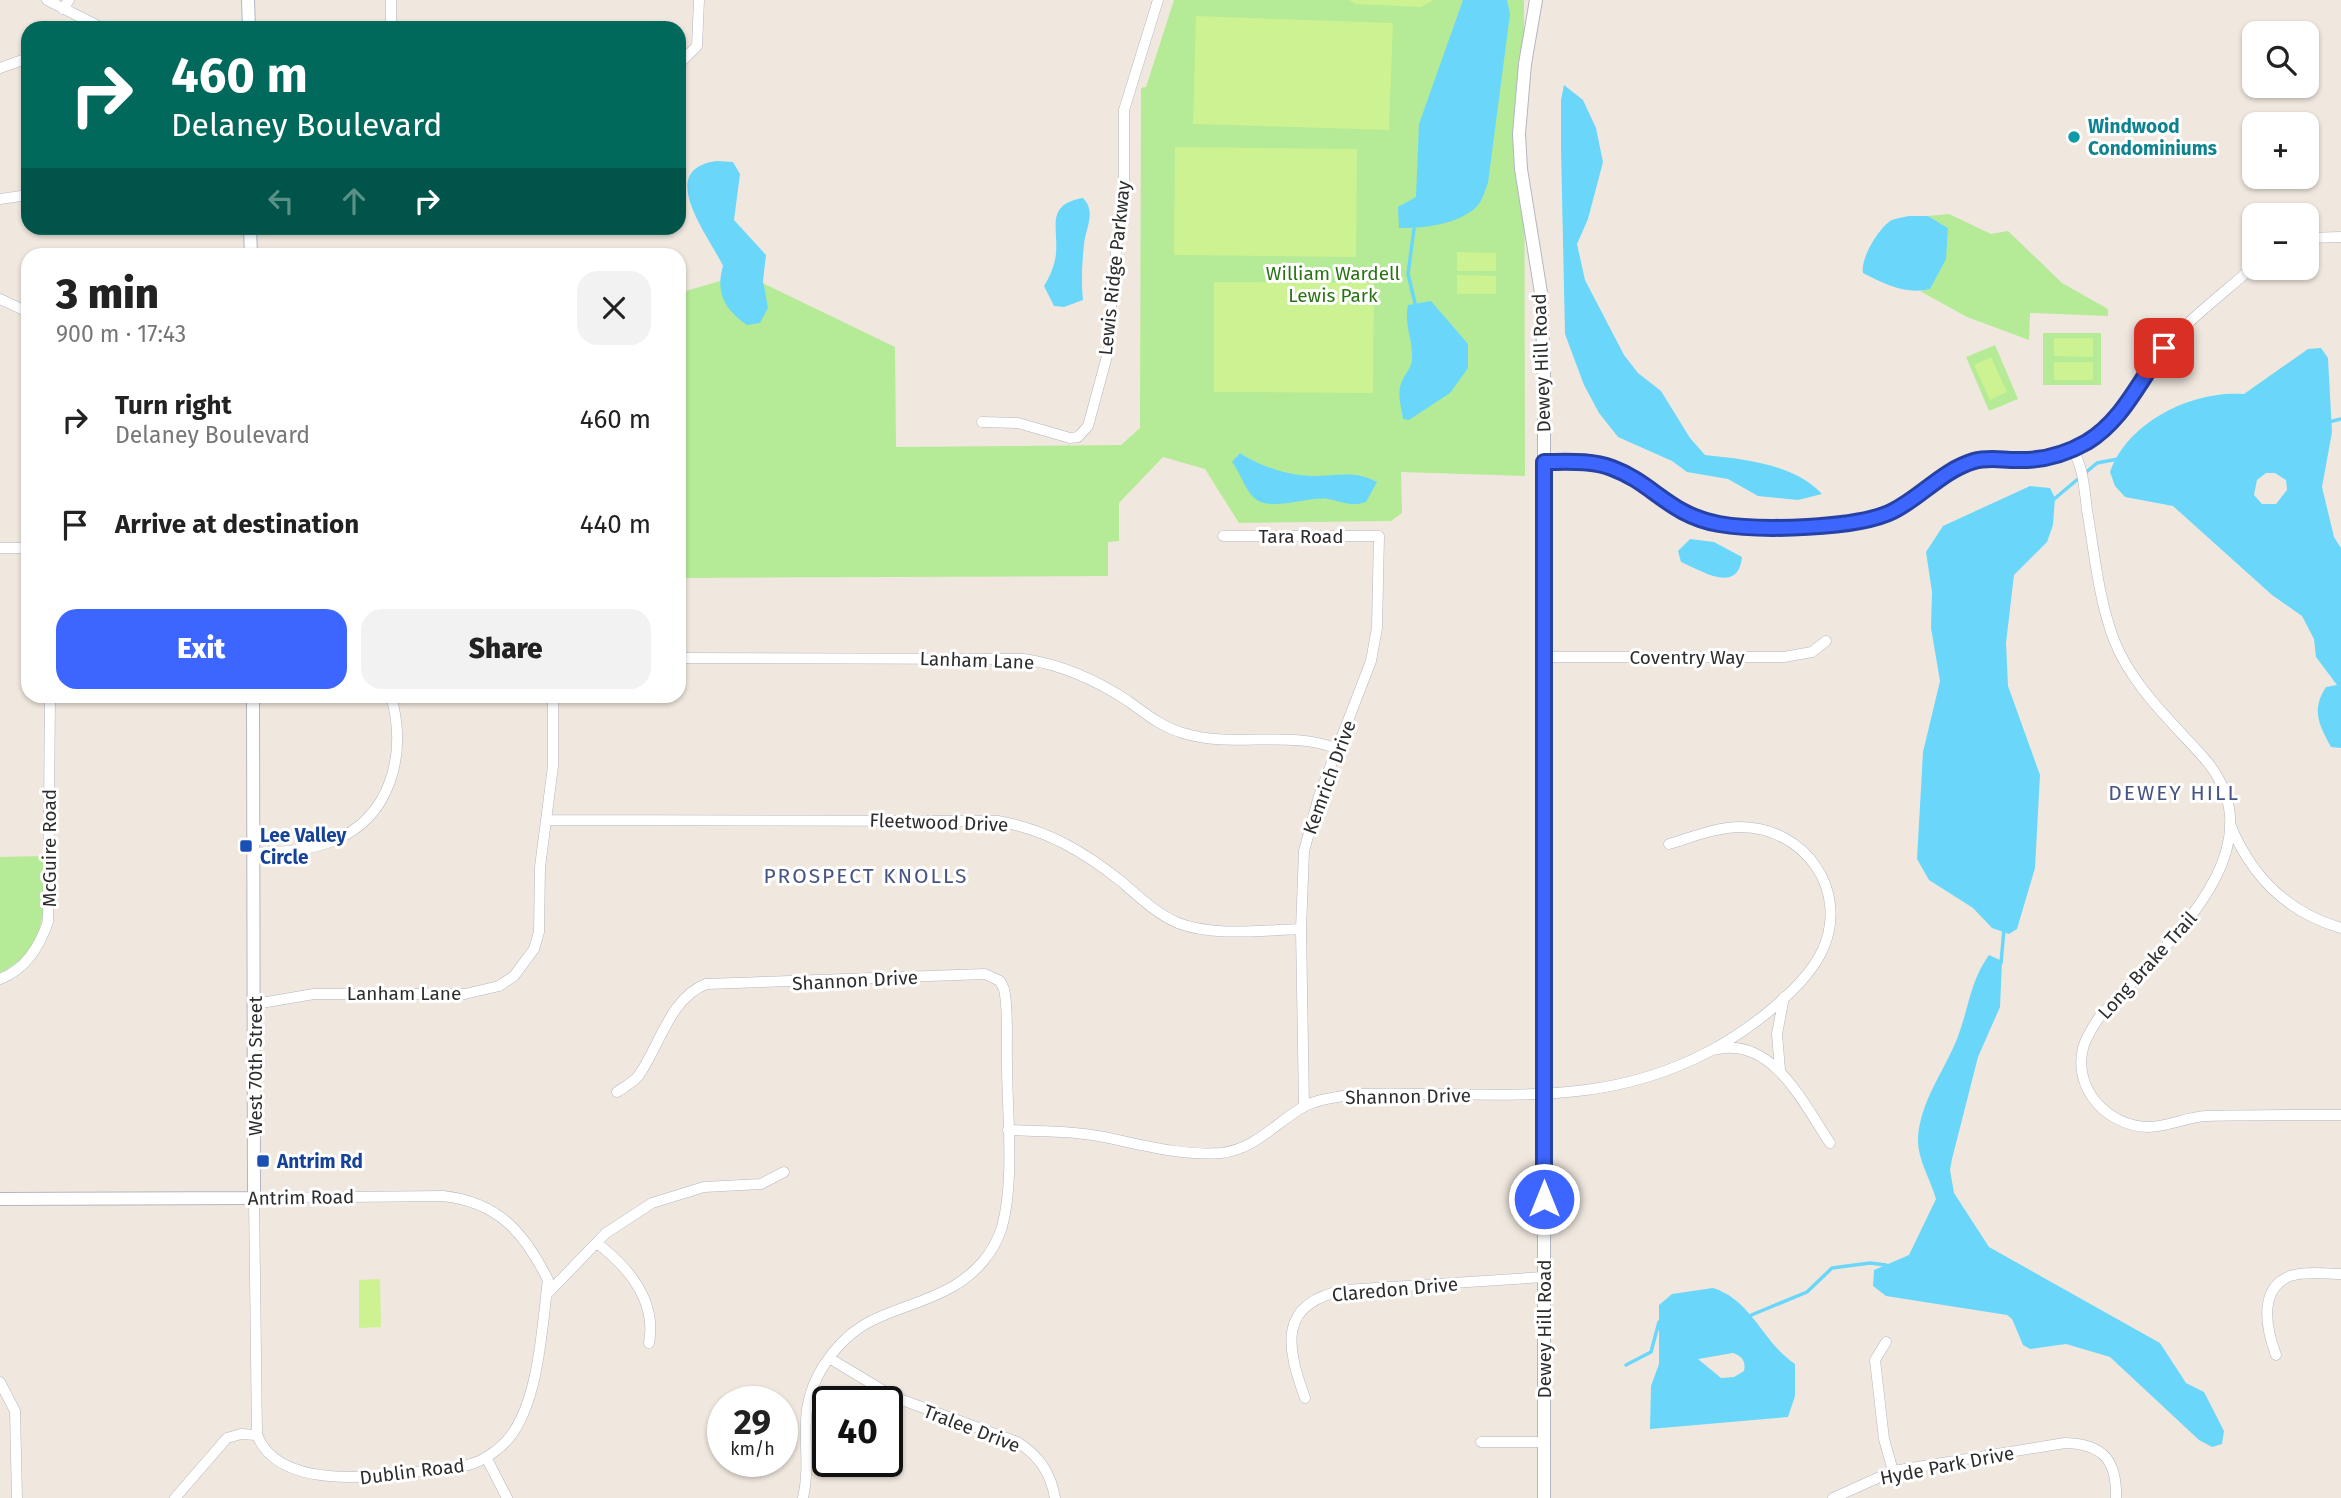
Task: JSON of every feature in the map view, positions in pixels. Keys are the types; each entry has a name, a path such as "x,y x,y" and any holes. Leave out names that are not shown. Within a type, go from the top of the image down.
{"street":[{"path":"47,0 66,4 92,21"},
{"path":"248,0 248,21"},
{"path":"391,0 391,21"},
{"path":"686,57 697,46 699,0"},
{"name":"Lewis Ridge Parkway","path":"982,422 1018,423 1070,438 1078,437 1088,426 1110,345 1112,280 1124,198 1124,110 1158,0"},
{"name":"Dewey Hill Road","path":"1536,0 1525,64 1520,134 1523,181 1541,293 1544,462 1544,1498"},
{"path":"0,68 21,60"},
{"path":"0,199 21,196"},
{"path":"2319,238 2341,237"},
{"path":"1544,462 1592,463 1611,467 1629,476 1673,508 1696,519 1721,524 1774,526 1871,520 1892,512 1956,468 1976,460 2043,458 2072,449 2106,429 2122,411 2164,348 2242,277"},
{"path":"0,299 21,309"},
{"name":"Long Brake Trail","path":"2072,449 2085,483 2103,610 2116,646 2150,699 2218,774 2226,795 2230,824 2217,875 2203,901 2185,926 2098,1018 2089,1033 2083,1048 2085,1082 2104,1112 2118,1121 2135,1126 2152,1127 2196,1117 2341,1115"},
{"name":"Tara Road","path":"1223,536 1379,536"},
{"name":"Kemrich Drive","path":"1304,1107 1301,929 1303,870 1308,832 1371,661 1380,594 1379,536"},
{"path":"0,548 21,548"},
{"name":"Coventry Way","path":"1545,657 1784,657 1812,652 1826,641"},
{"name":"Lanham Lane","path":"686,658 1024,659 1078,673 1149,717 1183,733 1199,737 1293,738 1338,749"},
{"name":"McGuire Road","path":"0,979 20,968 33,955 48,922 50,703"},
{"name":"West 70th Street","path":"253,703 257,1435"},
{"path":"254,853 287,851 332,841 351,831 368,817 382,800 397,761 399,739 392,703"},
{"name":"Lanham Lane","path":"255,1004 321,994 465,994 499,986 514,976 524,963 539,932 540,867 552,766 553,703"},
{"name":"Fleetwood Drive","path":"547,820 998,821 1025,826 1077,848 1161,914 1178,923 1217,930 1301,929"},
{"path":"2230,824 2239,848 2271,890 2314,919 2341,928"},
{"name":"Shannon Drive","path":"617,1092 637,1078 680,1004 696,988 706,984 985,974 1000,981 1006,997 1008,1130 1074,1132 1172,1152 1224,1153 1260,1140 1304,1107 1320,1100 1369,1094 1544,1095 1587,1092 1621,1084 1655,1075 1711,1051 1748,1026 1784,997 1811,969 1828,933 1829,895 1814,860 1782,836 1742,827 1719,830 1669,844"},
{"path":"1780,1071 1777,1034 1784,997"},
{"path":"1711,1051 1741,1049 1769,1060 1780,1071 1830,1143"},
{"path":"803,1498 806,1407 813,1386 829,1358 854,1331 873,1318 951,1288 982,1264 993,1247 1006,1209 1008,1130"},
{"path":"546,1296 597,1243 628,1216 652,1203 704,1187 761,1184 784,1172"},
{"name":"Antrim Road","path":"0,1199 443,1196 479,1203 496,1211 510,1224 548,1280 546,1296"},
{"path":"597,1243 613,1256 639,1288 651,1319 649,1343"},
{"path":"2276,1355 2267,1332 2268,1298 2276,1287 2292,1275 2341,1274"},
{"name":"Claredon Drive","path":"1305,1398 1290,1354 1290,1338 1294,1323 1315,1300 1345,1290 1544,1277"},
{"name":"Dublin Road","path":"257,1435 262,1447 275,1459 316,1474 346,1478 458,1467 486,1457 507,1441 525,1411 546,1296"},
{"path":"1886,1342 1875,1360 1884,1439 1893,1471"},
{"name":"Tralee Drive","path":"829,1358 894,1397 1017,1442 1042,1463 1050,1477 1055,1498"},
{"path":"0,1382 15,1411 17,1498"},
{"path":"174,1498 227,1438 257,1435"},
{"path":"1481,1442 1544,1442"},
{"name":"Hyde Park Drive","path":"1833,1498 1893,1471 2065,1443 2089,1446 2112,1463 2116,1476 2116,1498"},
{"path":"486,1457 508,1498"}],"green space":[{"name":"William Wardell Lewis Park","path":"1174,0 1524,0 1525,476 1401,472 1402,513 1391,521 1239,523 1205,469 1163,457 1119,503 1119,541 1108,542 1108,576 686,578 686,291 744,274 895,347 896,447 1121,445 1140,428 1141,88 1146,87"},
{"path":"1349,0 1434,0 1421,7 1355,4"},
{"path":"1196,16 1393,23 1389,130 1193,124"},
{"path":"1175,147 1357,149 1356,257 1174,255"},
{"path":"1949,214 1991,234 2008,231 2062,283 2108,309 2108,316 2030,313 2029,340 1967,317 1920,291 1930,289 1948,228 1928,216"},
{"path":"1457,252 1496,253 1496,271 1457,271"},
{"path":"1457,275 1496,276 1496,294 1457,294"},
{"path":"1214,282 1374,283 1373,393 1214,392"},
{"path":"2043,333 2101,333 2101,385 2043,385"},
{"path":"2054,338 2093,338 2093,357 2054,356"},
{"path":"1995,345 2018,399 1989,411 1966,357"},
{"path":"1991,357 2007,392 1990,400 1974,365"},
{"path":"2054,362 2093,362 2093,380 2054,380"},
{"path":"44,856 44,907 36,938 16,963 0,973 0,857"},
{"path":"380,1279 381,1327 359,1328 359,1280"}],"water":[{"path":"1463,0 1507,0 1510,14 1488,183 1479,204 1463,216 1430,226 1399,228 1398,207 1416,197 1419,124"},
{"path":"1564,85 1583,100 1596,128 1603,162 1588,219 1577,244 1585,280 1624,355 1638,373 1661,391 1690,438 1705,455 1752,461 1783,470 1811,484 1822,494 1798,500 1758,496 1728,479 1687,472 1672,461 1618,437 1599,413 1584,385 1565,334 1561,149 1561,100"},
{"path":"717,161 733,162 740,174 734,220 766,255 763,281 768,308 760,323 747,325 728,307 721,293 723,266 691,205 689,177 699,167"},
{"path":"1083,198 1090,215 1083,259 1083,300 1064,307 1054,306 1044,286 1055,260 1058,213 1070,201"},
{"path":"1928,216 1948,228 1946,259 1930,289 1904,289 1863,273 1867,252 1882,229 1892,220"},
{"path":"1431,301 1468,344 1468,368 1450,393 1409,420 1403,419 1399,391 1412,360 1408,305"},
{"path":"2321,348 2328,358 2332,432 2322,487 2334,537 2341,548 2341,748 2331,747 2318,717 2321,695 2326,687 2337,685 2316,657 2314,639 2302,616 2272,595 2173,506 2125,497 2115,486 2110,472 2131,438 2165,412 2204,397 2244,394 2308,349","holes":["2266,473 2275,473 2286,480 2287,490 2276,504 2262,504 2254,495 2257,480"]},
{"path":"1240,453 1284,472 1313,476 1353,475 1377,482 1366,502 1351,504 1320,499 1282,504 1264,503 1249,492 1232,462"},
{"path":"2030,486 2050,488 2055,498 2053,525 2047,542 2014,575 2006,643 2008,686 2040,775 2035,868 2017,929 2009,934 1992,928 1973,908 1929,880 1917,859 1923,752 1940,681 1931,628 1932,592 1926,552 1943,526"},
{"path":"1690,539 1714,542 1742,557 1739,568 1734,575 1726,578 1708,574 1681,562 1678,551"},
{"path":"1989,955 2002,961 2000,1007 1978,1057 1952,1159 1950,1170 1954,1193 1989,1247 2160,1343 2186,1383 2204,1392 2224,1431 2222,1444 2212,1447 2199,1440 2110,1357 2066,1344 2030,1349 2023,1345 2012,1319 2007,1315 1886,1296 1873,1286 1874,1270 1909,1255 1936,1199 1918,1146 1920,1125 1928,1099 1957,1039 1978,975"},
{"path":"1713,1288 1738,1302 1748,1312 1774,1345 1795,1364 1795,1396 1788,1417 1650,1429 1651,1386 1659,1364 1659,1305 1672,1294","holes":["1733,1353 1741,1357 1744,1364 1744,1371 1734,1377 1721,1378 1698,1359"]}],"waterway":[{"path":"1414,229 1408,274 1415,303"},
{"path":"2329,422 2341,419"},
{"path":"2053,500 2097,463 2118,459"},
{"path":"2001,963 2004,929"},
{"path":"1749,1316 1807,1292 1832,1268 1870,1263 1886,1265"},
{"path":"1626,1365 1651,1352 1659,1322 1663,1323"}],"place":[{"name":"Windwood Condominiums","path":"2074,137"},
{"name":"Lee Valley Circle","path":"246,846"},
{"name":"Antrim Rd","path":"263,1161"}],"district":[{"name":"DEWEY HILL","path":"2174,793"},
{"name":"PROSPECT KNOLLS","path":"866,876"}],"route":[{"path":"1544,1199 1544,462 1592,463 1611,467 1629,476 1673,508 1696,519 1721,524 1774,526 1871,520 1892,512 1956,468 1976,460 2043,458 2066,453 2087,442 2106,429 2122,411 2164,348"}]}
